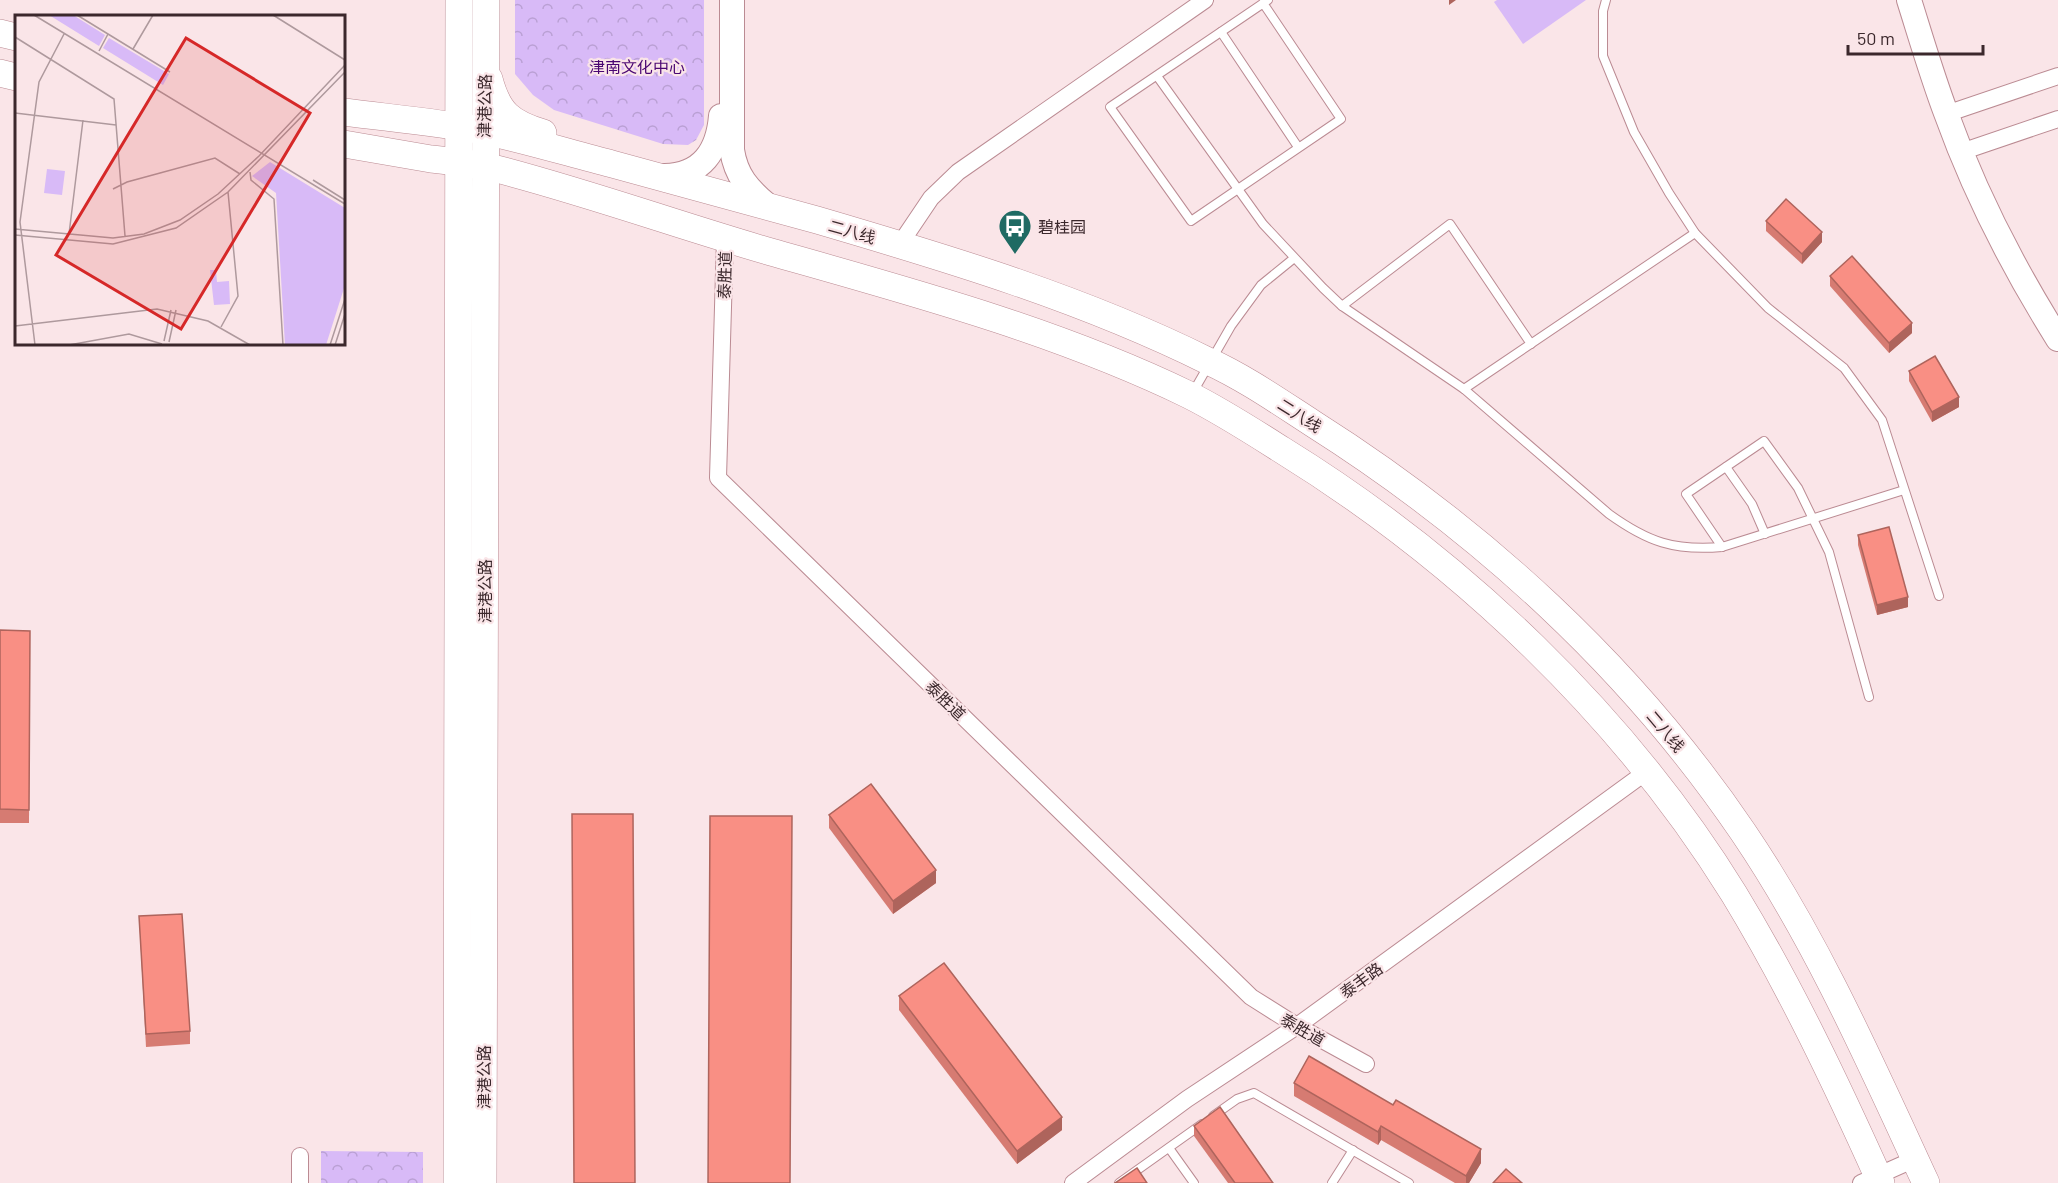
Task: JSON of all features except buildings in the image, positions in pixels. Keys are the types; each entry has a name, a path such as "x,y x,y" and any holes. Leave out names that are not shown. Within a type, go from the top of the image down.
{"main road":[{"name":"津港公路","path":"459,0 474,145 483,1183"},
{"path":"469,0 474,145"},
{"name":"津港公路","path":"457,1183 474,145 485,65 486,0"},
{"path":"0,33 15,37"},
{"path":"485,65 496,101 504,114 515,123 628,159 665,177"},
{"path":"0,73 15,77"},
{"name":"二八线","path":"345,112 474,145 665,177 900,244 1074,302 1211,362 1245,380 1371,460 1450,519 1518,577 1626,683 1710,787 1774,882 1814,951 1926,1183"},
{"name":"二八线","path":"345,144 474,145 519,176 725,239 957,305 1086,353 1191,396 1234,420 1343,490 1452,574 1543,656 1646,772 1713,862 1755,930 1792,997 1873,1181"}],"street":[{"path":"665,177 689,172 704,162 715,147 721,116 722,0"},
{"path":"732,0 733,158 740,178 768,206"},
{"path":"900,244 931,198 957,172 1205,0"},
{"path":"1909,0 1951,112 2009,252 2058,339"},
{"path":"1922,0 1951,112"},
{"path":"1951,112 2058,76"},
{"path":"1967,150 2058,119"},
{"path":"1967,150 2016,245 2058,319"},
{"name":"泰胜道","path":"725,239 718,478 1251,997 1297,1026 1366,1064"},
{"name":"泰丰路","path":"1073,1183 1187,1099 1297,1026 1646,772"},
{"path":"300,1156 300,1183"},
{"path":"1873,1181 1915,1159"}],"lane":[{"path":"1606,0 1603,11 1603,56 1615,91 1640,142 1695,233 1768,308 1844,368 1882,420 1939,596"},
{"path":"1266,2 1341,118 1191,221 1110,107 1266,2"},
{"path":"1221,32 1298,147"},
{"path":"1157,76 1263,224 1293,259 1342,306 1464,389 1609,514 1633,531 1690,550 1722,547 1904,490"},
{"path":"1342,306 1450,224 1531,344"},
{"path":"1464,389 1695,233"},
{"path":"1191,396 1231,326 1261,285 1293,259"},
{"path":"1722,547 1686,495 1764,441 1798,488 1829,552 1869,697"},
{"path":"1726,467 1752,504 1765,534"},
{"path":"1119,1183 1237,1099 1254,1093 1409,1183"},
{"path":"1169,1148 1194,1183"},
{"path":"1332,1183 1353,1150"}],"green space":[{"name":"津南文化中心","path":"515,0 704,0 704,125 696,140 688,145 663,144 554,110 533,95 515,74"},
{"path":"1497,0 1586,0 1523,44 1494,2"},
{"path":"321,1151 423,1152 423,1183 321,1183"}],"place":[{"name":"碧桂园","path":"1015,255"}]}
